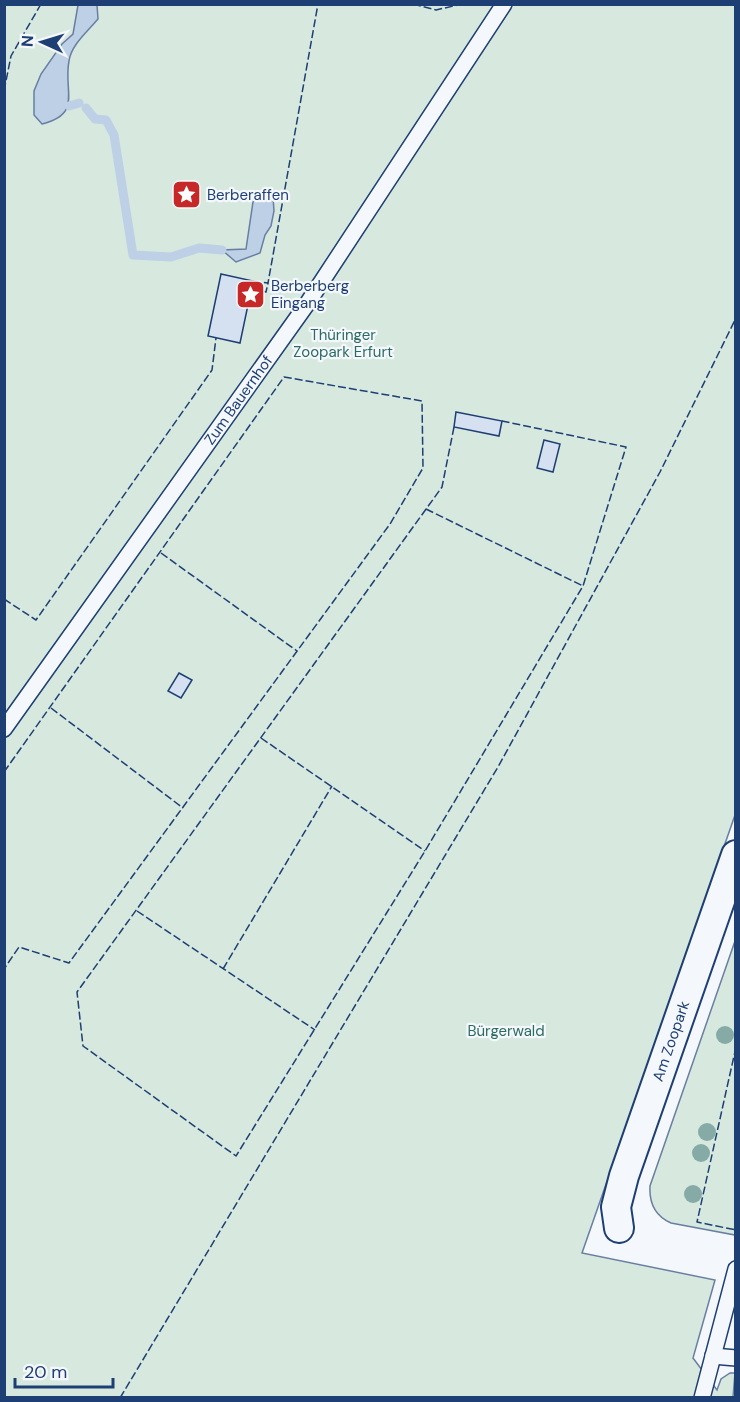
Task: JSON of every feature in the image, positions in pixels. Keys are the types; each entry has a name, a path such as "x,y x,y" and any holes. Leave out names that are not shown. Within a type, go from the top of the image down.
{"street":[{"name":"Am Zoopark","path":"619,1228 616,1208 624,1176 735,855"}],"lane":[{"name":"Zum Bauernhof","path":"4,729 307,304 504,4"},
{"path":"702,1398 735,1269"},
{"path":"713,1356 735,1358"}],"green space":[{"name":"Thüringer Zoopark Erfurt","path":"5,5 735,5 735,815 582,1253 715,1280 693,1358 717,1390 721,1379 730,1373 735,1373 733,1397 5,1398"},
{"path":"735,941 735,1235 665,1220 654,1208 650,1186"}],"water":[{"path":"78,5 97,5 98,19 80,38 70,55 67,108 55,120 42,124 34,115 34,91 41,74 62,44 73,34"},
{"path":"262,195 273,197 274,211 271,226 265,235 260,253 236,262 222,250 246,249 253,202"}],"building":[{"path":"221,274 253,281 240,343 208,336"},
{"path":"456,412 502,421 499,436 454,427"},
{"path":"544,440 560,444 553,472 537,468"},
{"path":"179,673 192,680 181,698 168,691"}],"waterway":[{"path":"69,106 79,103"},
{"path":"86,108 95,119 106,120 114,135 133,255 171,257 199,248 222,250"}],"fence":[{"path":"4,91 11,56 41,4"},
{"path":"253,281 268,283 318,4"},
{"path":"413,4 436,10 462,4"},
{"path":"252,289 266,292 268,283"},
{"path":"120,1398 498,767 660,472 736,318"},
{"path":"4,599 36,620 212,370 216,338"},
{"path":"4,772 284,377 422,401 423,468 390,524 69,963 19,947 4,969"},
{"path":"454,427 442,487 77,992 83,1046 236,1156 425,851 583,586 626,447 502,421"},
{"path":"426,509 583,586"},
{"path":"161,553 297,651"},
{"path":"51,708 183,808"},
{"path":"261,738 425,851"},
{"path":"223,969 332,786"},
{"path":"137,911 315,1030"},
{"path":"736,1047 697,1222 736,1230"}],"place":[{"name":"Berberaffen","path":"186,195"},
{"name":"Berberberg Eingang","path":"250,295"}],"park label":[{"name":"Bürgerwald","path":"506,1031"}]}
